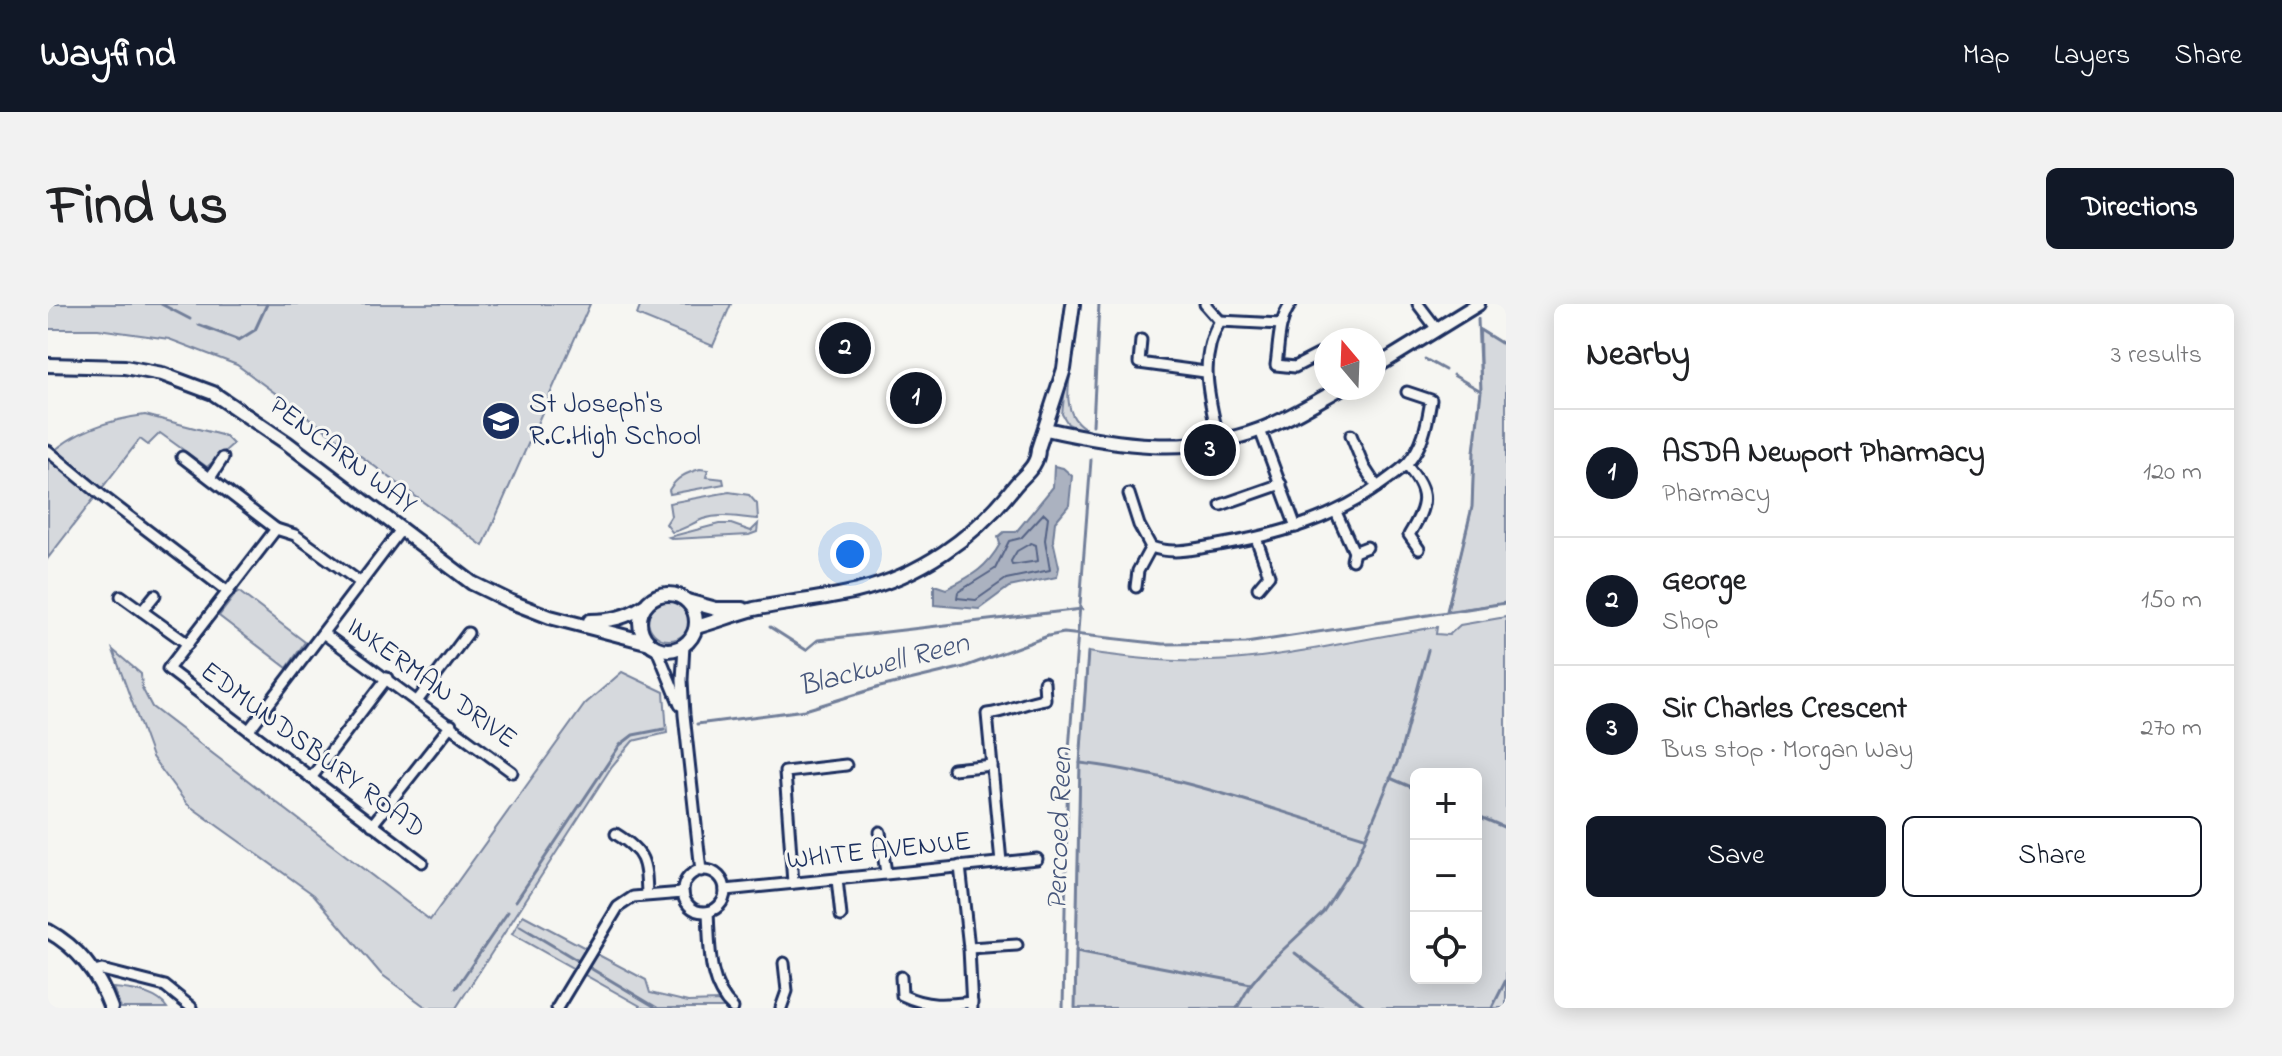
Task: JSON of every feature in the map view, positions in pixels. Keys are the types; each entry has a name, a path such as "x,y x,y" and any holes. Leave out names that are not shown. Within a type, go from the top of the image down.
{"street":[{"path":"696,627 753,610 861,590 902,576 933,560 972,531 1017,482 1029,455 1038,449 1064,369 1073,304"},
{"path":"1205,304 1220,321 1282,324"},
{"path":"1291,304 1282,324 1274,370 1295,367 1314,357"},
{"path":"1418,304 1437,329"},
{"path":"1386,361 1478,304"},
{"path":"1219,441 1205,372 1211,337 1220,321"},
{"path":"1141,340 1139,363 1205,372"},
{"name":"PENCARN WAY","path":"48,365 125,367 162,374 213,393 287,443 458,574 492,594 550,617 653,645"},
{"name":"PENCARN WAY","path":"48,373 68,365"},
{"path":"1151,547 1181,551 1256,538 1336,512 1406,465 1418,449 1426,429 1431,400 1407,392"},
{"path":"1046,429 1092,440 1183,446 1219,441 1260,430 1318,400"},
{"path":"1260,430 1296,527"},
{"path":"1351,435 1364,467 1377,487"},
{"path":"48,451 228,592"},
{"path":"182,457 276,529 295,535 361,583"},
{"path":"210,478 223,458"},
{"path":"1406,465 1424,492 1423,512 1409,535 1419,549"},
{"path":"1221,505 1281,484"},
{"path":"1129,494 1139,525 1151,547"},
{"path":"1336,512 1353,556 1367,547"},
{"name":"EDMUNDSBURY ROAD","path":"276,529 168,669 422,862"},
{"path":"249,730 400,531"},
{"path":"1256,538 1269,575 1258,588"},
{"path":"1136,587 1138,571 1151,547"},
{"path":"684,715 653,645 641,628 640,620 647,604 667,594 716,609 753,610"},
{"path":"142,611 155,595"},
{"path":"121,596 188,644"},
{"path":"687,601 695,613 696,627 684,645 682,680 701,871"},
{"name":"PENCARN WAY","path":"575,622 614,620 631,615 647,604"},
{"name":"INKERMAN DRIVE","path":"323,633 512,772"},
{"path":"418,700 468,633"},
{"path":"653,645 675,649 684,645"},
{"path":"311,778 387,678"},
{"path":"1001,862 987,714 1003,713 1030,701 1045,699 1044,682"},
{"path":"372,825 451,725"},
{"path":"793,883 785,772 846,765"},
{"path":"953,769 992,765"},
{"path":"880,832 886,873"},
{"path":"616,834 635,846 643,856 647,895"},
{"name":"WHITE AVENUE","path":"725,890 1037,859"},
{"path":"901,977 902,995 915,1002 941,1006 972,1005 960,866"},
{"path":"701,871 710,871 721,878 725,890 719,906 708,912 690,907 683,893 686,880 701,871"},
{"path":"837,879 841,916"},
{"path":"557,1008 618,907 633,897 683,893"},
{"path":"708,912 711,966 719,991 733,1008"},
{"path":"48,931 64,941 94,972 111,1008"},
{"path":"969,948 1017,945"},
{"path":"781,1008 787,991 784,963"},
{"path":"94,972 102,970 157,983 191,1007"}],"shaded area":[{"path":"48,304 590,304 483,546 237,365 169,339 98,329 48,329"},
{"path":"641,304 731,304 713,346 637,315"},
{"path":"1075,304 1079,304 1069,379 1069,403 1072,414 1089,430 1088,433 1068,424 1062,414"},
{"path":"1480,330 1506,346 1506,603 1447,611 1472,507 1481,391"},
{"path":"145,415 225,436 233,444 207,467 160,433 148,445 140,439 48,558 48,457 68,440 93,428"},
{"path":"700,469 708,470 706,477 723,479 724,484 670,494 669,490 679,479"},
{"path":"729,492 749,495 757,504 758,519 710,517 672,532 666,524 671,516 669,503"},
{"path":"719,524 731,524 751,531 758,524 757,532 749,535 669,537"},
{"path":"238,591 305,642 287,668 219,616"},
{"path":"669,598 684,604 690,619 684,634 669,640 654,634 648,619 654,604"},
{"path":"1506,617 1506,1008 1075,1008 1080,763 1088,652 1165,661 1239,659 1437,627 1436,634 1449,635 1460,625"},
{"path":"113,650 141,674 142,688 152,707 430,920 585,704 622,672 664,692 667,733 633,741 612,766 456,1008 427,1008 381,974 314,895 187,804 152,757"},
{"path":"523,915 646,980 650,993 688,1002 719,1001 727,1008 644,1008 512,934"},
{"path":"113,988 150,995 167,1008 121,1008"}],"water":[{"path":"1054,466 1063,468 1072,476 1069,505 1055,522 1053,540 1059,567 1057,577 1009,587 979,609 934,605 934,585 946,589 970,576 995,553 1000,544 998,537 1004,532 1016,532 1053,487"}],"waterway":[{"path":"161,304 190,319"},
{"path":"199,325 239,340 255,330 267,304"},
{"path":"1093,425 1099,304"},
{"path":"1447,611 1472,507 1481,391 1478,319"},
{"path":"1480,330 1506,346"},
{"path":"1425,359 1445,370"},
{"path":"1453,375 1481,391"},
{"path":"1063,1008 1068,763 1091,460"},
{"path":"697,724 805,710 880,687 964,667 1064,633 1163,644 1246,643 1506,603"},
{"path":"770,627 806,650 818,640 1082,609"},
{"path":"1237,1008 1268,964 1323,912 1355,863 1399,758 1428,650"},
{"name":"Percoed Reen","path":"1075,1008 1080,763 1088,652"},
{"name":"Blackwell Reen","path":"516,901 620,745 633,735 664,729"},
{"path":"1080,763 1188,784 1364,837"},
{"path":"1390,778 1410,786"},
{"path":"1482,818 1506,828"},
{"name":"Blackwell Reen","path":"456,988 508,912"},
{"path":"520,926 657,1008"},
{"path":"1076,951 1251,984"},
{"path":"1295,953 1367,1008"},
{"path":"1492,1008 1506,980"}],"place":[{"name":"George","path":"845,348"},
{"name":"ASDA Newport Pharmacy","path":"916,398"},
{"name":"St Joseph's R.C.High School","path":"501,421"},
{"name":"Sir Charles Crescent","path":"1210,450"}]}
